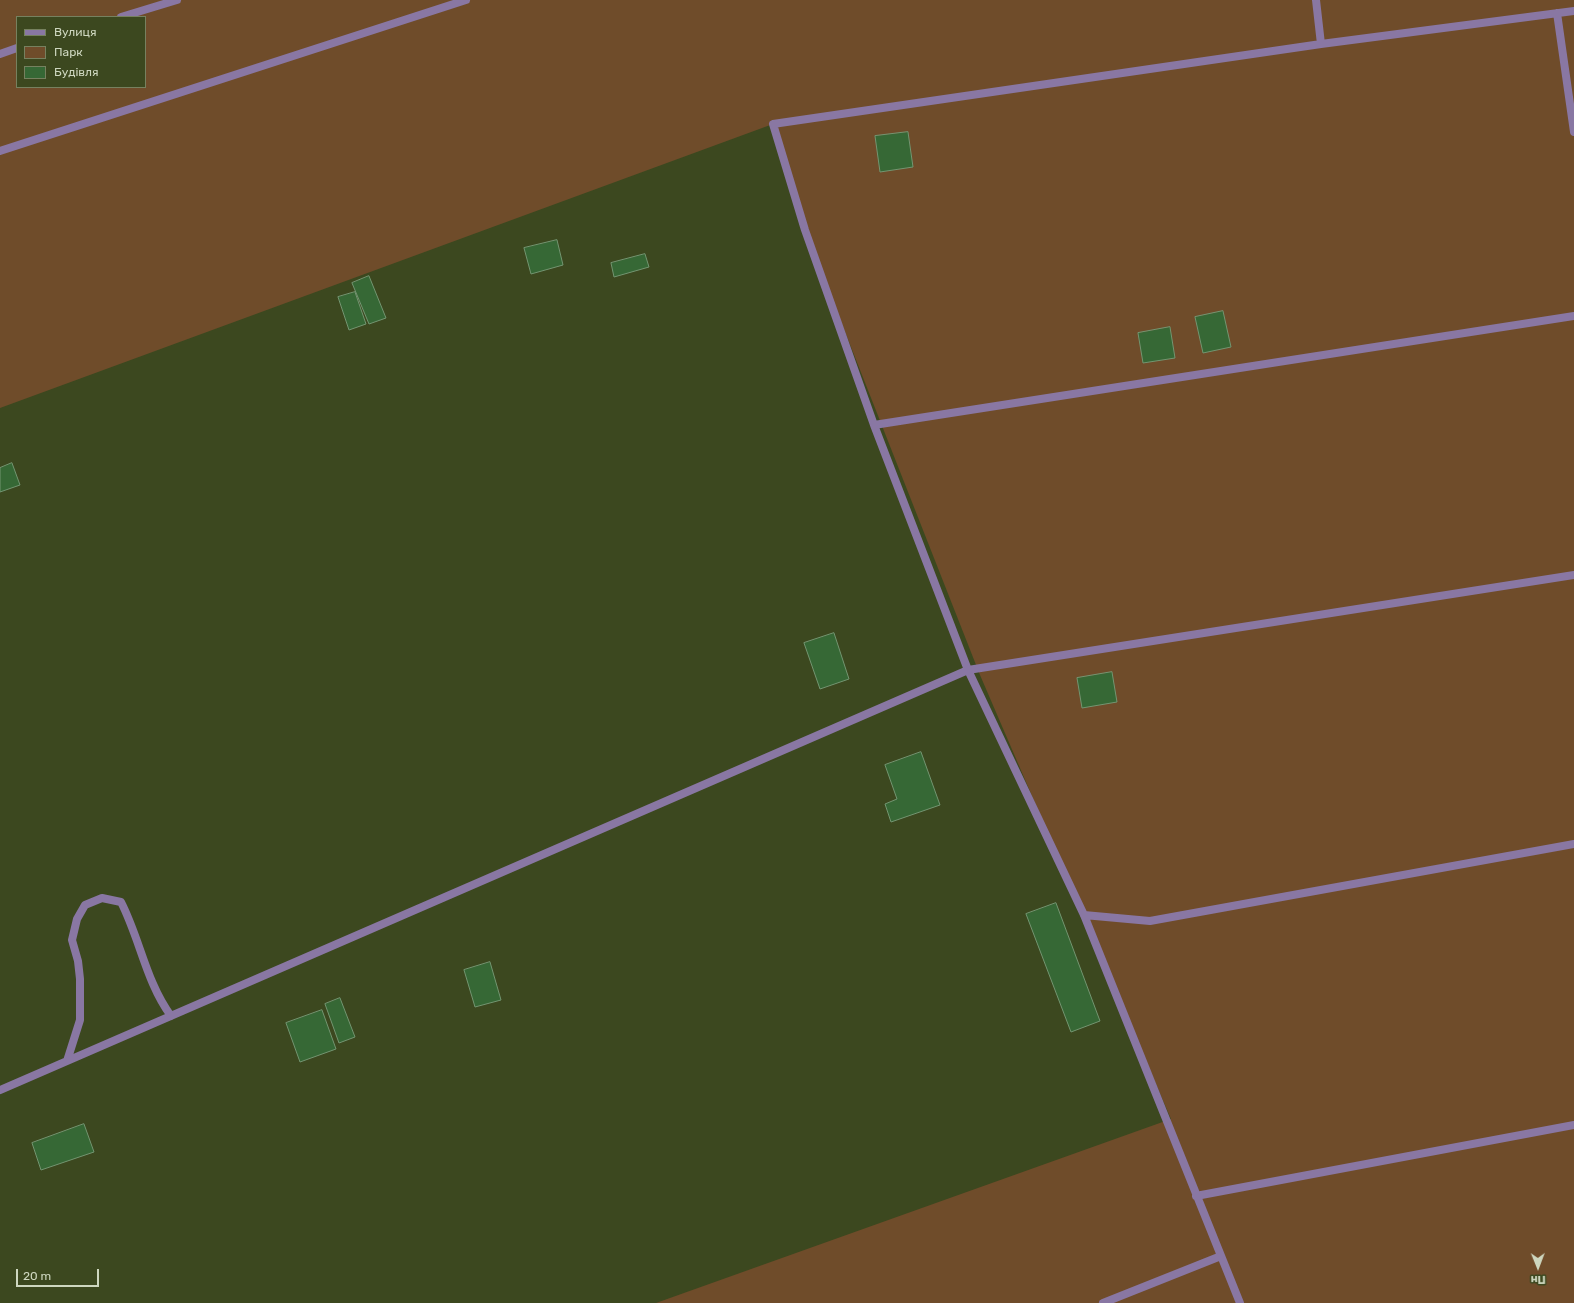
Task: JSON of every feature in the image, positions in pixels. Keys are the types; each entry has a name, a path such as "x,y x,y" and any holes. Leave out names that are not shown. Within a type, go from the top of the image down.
{"street":[{"path":"124,16 177,0"},
{"path":"0,151 466,0"},
{"path":"1316,0 1321,44"},
{"path":"1240,1303 1084,915 968,670 874,425 805,230 773,124 1321,44 1574,10"},
{"path":"1557,13 1574,132"},
{"path":"0,54 16,48"},
{"path":"874,425 1574,316"},
{"path":"0,1090 968,670 1574,575"},
{"path":"1084,915 1150,921 1574,844"},
{"path":"67,1061 80,1020 80,979 78,962 72,940 77,919 85,905 102,898 121,902 132,924 141,954 159,1000 171,1016"},
{"path":"1196,1196 1574,1125"},
{"path":"1103,1303 1221,1256"}],"green space":[{"path":"0,0 1574,0 1574,1303 656,1303 1171,1119 980,675 805,230 773,124 0,408"}],"building":[{"path":"908,132 913,167 880,172 875,136"},
{"path":"557,240 563,265 531,274 524,248"},
{"path":"645,254 649,267 614,277 611,263"},
{"path":"369,276 386,318 369,324 352,283"},
{"path":"355,292 366,324 349,330 338,297"},
{"path":"1223,311 1231,347 1203,353 1195,317"},
{"path":"1170,327 1175,358 1143,363 1138,333"},
{"path":"12,463 20,485 0,492 0,468"},
{"path":"834,633 849,679 820,689 804,643"},
{"path":"1112,672 1117,702 1082,708 1077,678"},
{"path":"921,752 940,805 891,822 885,804 897,799 885,765"},
{"path":"1056,903 1100,1021 1071,1032 1026,914"},
{"path":"490,962 501,1000 475,1007 464,970"},
{"path":"340,998 355,1037 339,1043 325,1004"},
{"path":"322,1010 336,1049 300,1062 286,1023"},
{"path":"84,1124 94,1152 41,1170 32,1143"}]}
